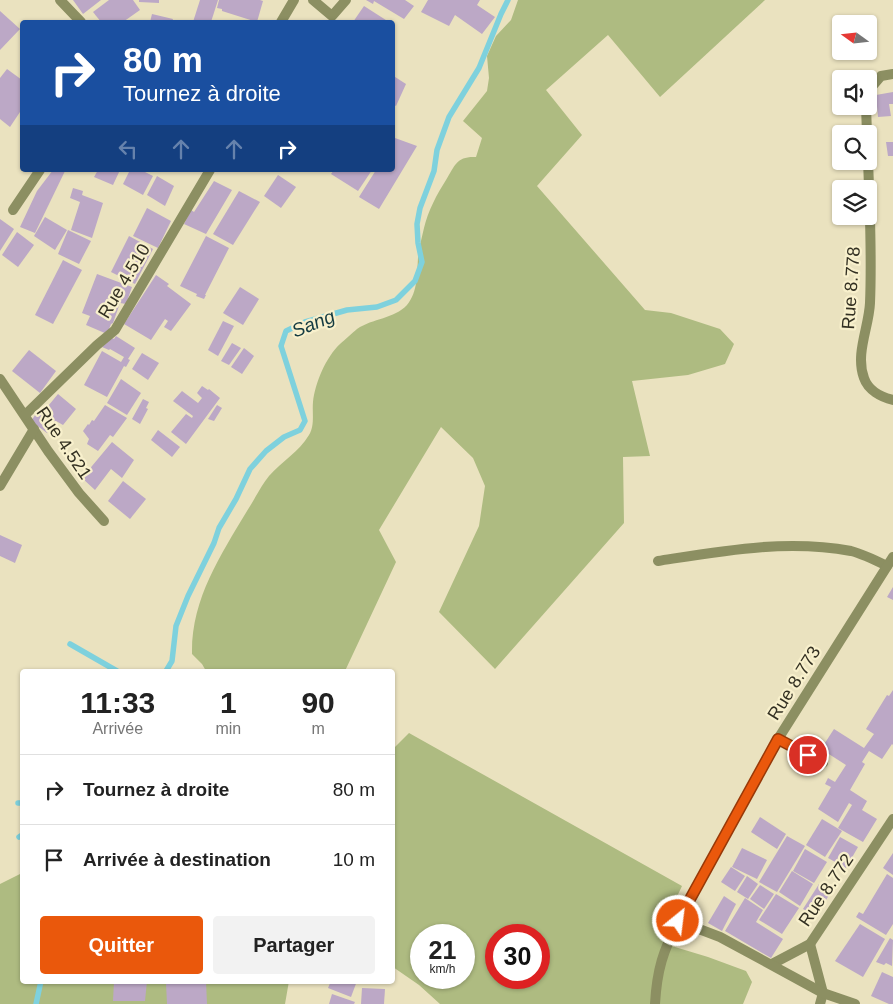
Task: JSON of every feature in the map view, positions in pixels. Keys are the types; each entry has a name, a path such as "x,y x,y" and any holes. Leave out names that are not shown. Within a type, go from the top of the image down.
{"street":[{"path":"60,0 79,20"},
{"path":"282,20 294,0"},
{"path":"313,0 335,19 346,0"},
{"path":"877,80 880,76 893,74"},
{"name":"Rue 8.778","path":"868,170 871,227 870,305 861,361 864,379 872,390 885,398 893,400"},
{"path":"13,210 39,172"},
{"name":"Rue 4.510","path":"25,415 115,330 209,172"},
{"name":"Rue 4.521","path":"0,379 79,494 104,522"},
{"path":"0,486 34,429"},
{"path":"658,561 760,546 806,547 851,552 890,562"},
{"name":"Rue 8.773","path":"655,1004 658,974 663,951 678,921 778,739 890,562"},
{"path":"778,739 823,763"},
{"name":"Rue 8.772","path":"772,964 810,944 893,818"},
{"path":"678,921 720,937 823,993 855,1004"},
{"path":"810,944 823,993 820,1004"}],"green space":[{"path":"518,0 765,0 660,97 608,35 546,90 582,135 537,186 645,310 671,313 720,329 734,344 725,364 688,375 632,381 650,456 623,457 624,523 495,669 439,612 479,526 485,486 473,458 441,427 379,530 396,562 346,669 205,669 192,654 193,634 196,615 202,597 217,562 266,480 309,435 313,423 313,402 316,387 322,371 335,349 363,325 402,310 411,300 416,282 421,239 433,203 457,162 465,158 476,157 482,138 463,121 487,91 489,78 487,56 496,36 511,20"},
{"path":"409,733 682,886 671,909 665,944 746,971 752,982 743,1004 440,1004 423,989 475,989 475,924 410,924 410,979 395,968 395,747"},
{"path":"20,874 20,984 288,984 285,1004 0,1004 0,884"}],"building":[{"path":"73,0 101,0 83,14"},
{"path":"109,0 133,0 140,10 126,20 99,20 93,12"},
{"path":"139,0 159,0 159,3 139,2"},
{"path":"200,0 218,0 212,20 194,20"},
{"path":"219,0 263,1 258,20 251,20 217,8"},
{"path":"366,0 405,0 414,6 404,19 374,1 373,4"},
{"path":"428,0 480,0 477,5 495,17 482,34 455,15 449,26 421,12"},
{"path":"364,6 386,20 354,20"},
{"path":"0,11 20,29 0,50"},
{"path":"152,14 173,19 173,20 150,20"},
{"path":"7,69 20,79 20,112 10,127 0,119 0,78"},
{"path":"395,77 406,84 395,106"},
{"path":"893,92 893,104 889,104 891,116 878,117 877,95"},
{"path":"395,138 417,146 379,209 359,197 375,172 395,172"},
{"path":"886,142 893,142 893,156 888,156"},
{"path":"51,172 65,172 35,233 20,227 37,191"},
{"path":"97,172 119,172 113,185 94,177"},
{"path":"129,172 145,172 153,176 143,195 123,184"},
{"path":"332,172 371,172 358,191 331,174"},
{"path":"278,175 296,187 281,208 264,196"},
{"path":"157,176 174,186 165,206 147,195"},
{"path":"214,181 232,190 206,234 184,224 191,210 194,212"},
{"path":"73,188 83,191 82,195 103,203 92,238 71,230 80,202 70,198"},
{"path":"239,191 260,202 233,245 213,234"},
{"path":"147,208 171,221 158,248 133,236"},
{"path":"45,217 67,230 55,250 34,236"},
{"path":"0,219 14,229 0,251"},
{"path":"68,230 91,241 79,264 58,254"},
{"path":"17,232 34,245 18,267 2,255"},
{"path":"129,236 153,249 135,284 111,272"},
{"path":"206,236 229,248 204,299 180,286"},
{"path":"63,260 82,270 53,324 35,315"},
{"path":"97,274 132,287 126,304 120,303 107,334 86,325 90,316 82,313"},
{"path":"156,275 191,304 171,331 164,327 168,321 165,319 151,340 124,324"},
{"path":"240,287 259,299 243,325 223,313"},
{"path":"223,321 234,326 218,356 208,350"},
{"path":"116,336 135,348 128,359 130,360 126,367 124,366 107,397 84,385 102,351 121,362 124,357 102,347"},
{"path":"232,343 241,348 229,365 221,361"},
{"path":"244,348 254,356 242,374 231,367"},
{"path":"29,350 56,371 40,393 12,371"},
{"path":"142,353 159,363 148,380 132,369"},
{"path":"121,379 141,393 127,415 107,403"},
{"path":"202,386 220,398 186,444 171,432 186,414 192,418 193,416 173,401 182,391 198,403 202,398 197,393"},
{"path":"58,394 76,409 63,425 56,421 47,433 31,421 40,408 44,411"},
{"path":"143,399 149,402 146,408 148,409 140,424 132,419"},
{"path":"105,405 127,418 113,437 110,435 98,451 87,444 89,439 83,431 92,420 94,421"},
{"path":"217,405 222,408 214,421 208,419"},
{"path":"158,430 180,447 172,457 151,440"},
{"path":"112,442 134,460 122,478 111,469 95,490 82,478"},
{"path":"123,481 146,499 130,519 108,501"},
{"path":"0,535 22,545 15,563 0,556"},
{"path":"893,587 893,600 887,597"},
{"path":"893,690 893,745 882,759 869,751 862,762 865,764 850,790 867,801 862,810 877,819 863,842 838,828 852,805 849,803 838,822 818,809 831,787 825,784 828,778 835,782 846,765 821,749 834,729 864,748 874,734 866,729 887,695 889,696"},
{"path":"760,817 786,834 777,849 751,832"},
{"path":"822,819 842,831 825,857 806,845"},
{"path":"787,836 805,846 777,892 759,882"},
{"path":"840,837 858,847 846,868 828,858"},
{"path":"742,848 767,860 757,879 732,867"},
{"path":"805,849 827,862 814,883 793,871"},
{"path":"893,853 893,875 883,868"},
{"path":"731,867 745,876 735,891 721,882"},
{"path":"792,871 813,884 800,906 779,892"},
{"path":"887,874 893,878 893,924 886,935 856,917 859,912 863,914"},
{"path":"747,876 758,884 748,899 737,892"},
{"path":"819,884 831,892 816,916 803,909"},
{"path":"760,885 774,894 764,909 750,899"},
{"path":"776,894 799,908 782,934 759,920"},
{"path":"724,896 736,904 722,931 708,923"},
{"path":"745,898 763,910 756,922 783,939 771,958 725,931"},
{"path":"860,924 885,939 863,977 835,961"},
{"path":"890,938 893,940 892,966 876,962"},
{"path":"882,972 893,977 893,1004 871,996"},
{"path":"114,984 147,984 145,1001 113,1001"},
{"path":"166,984 206,984 207,1004 167,1004"},
{"path":"330,984 356,984 351,997 328,988"},
{"path":"362,988 385,989 384,1004 361,1004"},
{"path":"332,994 355,1002 354,1004 329,1004"}],"waterway":[{"name":"Sang","path":"167,669 172,661 176,626 188,596 214,543 219,528 236,499 250,469 266,451 284,437 300,430 305,421 281,346 286,331 305,322 347,310 377,307 396,300 415,281 422,262 417,224 420,208 434,171 437,150 449,117 479,68 508,0"},
{"path":"70,644 114,669"},
{"name":"Sang","path":"36,1004 40,984"}],"route":[{"path":"678,921 778,739 808,755"}]}
